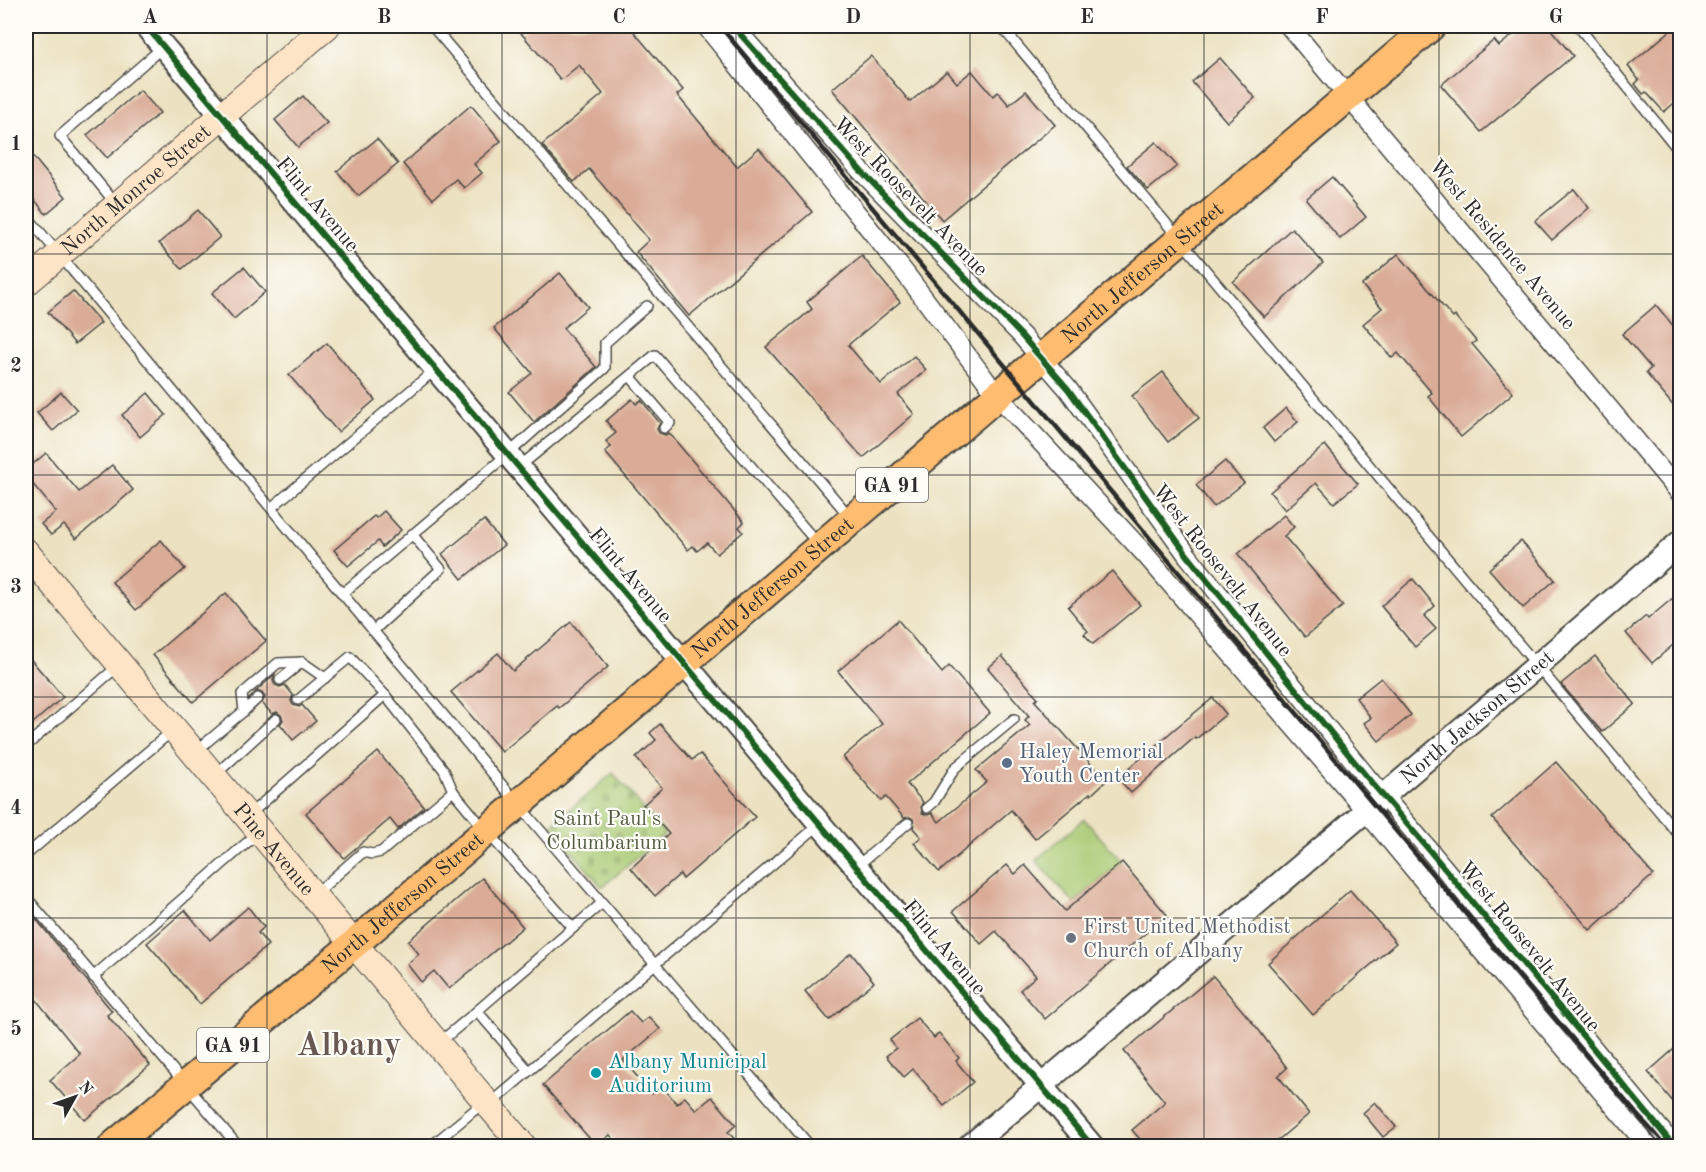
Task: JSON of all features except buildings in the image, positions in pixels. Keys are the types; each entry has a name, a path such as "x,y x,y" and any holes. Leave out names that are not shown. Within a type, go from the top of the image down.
{"main road":[{"name":"North Monroe Street","path":"26,283 327,26"},
{"name":"North Jefferson Street","path":"113,1146 354,944 1431,26"},
{"name":"Pine Avenue","path":"26,552 523,1146"}],"street":[{"name":"Flint Avenue","path":"146,26 1092,1146"},
{"name":"West Roosevelt Avenue","path":"706,26 905,273 997,395 1144,553 1648,1146"},
{"name":"West Roosevelt Avenue","path":"733,26 861,171 1013,327 1068,389 1188,556 1358,767 1674,1146"},
{"name":"West Residence Avenue","path":"1289,26 1680,493"},
{"name":"North Jackson Street","path":"970,1146 1680,542"}],"lane":[{"path":"432,26 852,519"},
{"path":"1001,26 1680,836"},
{"path":"1578,26 1680,152"},
{"path":"117,205 60,136 164,46"},
{"path":"26,215 518,804 810,1146"},
{"path":"513,460 604,368 605,343 647,306"},
{"path":"342,594 412,534 630,376 655,355 820,547"},
{"path":"271,508 436,369"},
{"path":"630,376 670,423 664,428"},
{"path":"373,631 441,569 412,534"},
{"path":"298,700 350,657 385,695 444,770 453,791 573,928"},
{"path":"244,711 242,694 278,663 302,662 325,678"},
{"path":"280,680 302,662"},
{"path":"26,746 120,664"},
{"path":"93,977 385,695"},
{"path":"194,753 258,698"},
{"path":"213,777 276,719"},
{"path":"927,808 934,802 955,768 1014,719"},
{"path":"26,855 174,730"},
{"path":"313,895 363,852 372,854 381,852 453,791"},
{"path":"431,1146 528,1070 820,824"},
{"path":"856,867 909,824"},
{"path":"26,897 238,1146"},
{"path":"437,1044 602,903"},
{"path":"477,1011 528,1070"}],"green space":[{"name":"Saint Paul's Columbarium","path":"613,773 665,834 602,887 550,826"},
{"path":"1084,819 1122,862 1074,903 1036,860"}],"railway":[{"path":"720,26 1373,804 1640,1118 1668,1146"}],"cycle path":[{"path":"146,26 1092,1146"},
{"path":"733,26 861,171 1021,335 1068,389 1188,556 1366,776 1674,1146"}],"place":[{"name":"Haley Memorial Youth Center","path":"1007,763"},
{"name":"First United Methodist Church of Albany","path":"1071,938"},
{"name":"Albany Municipal Auditorium","path":"596,1073"}],"district":[{"name":"Albany","path":"349,1043"}]}
